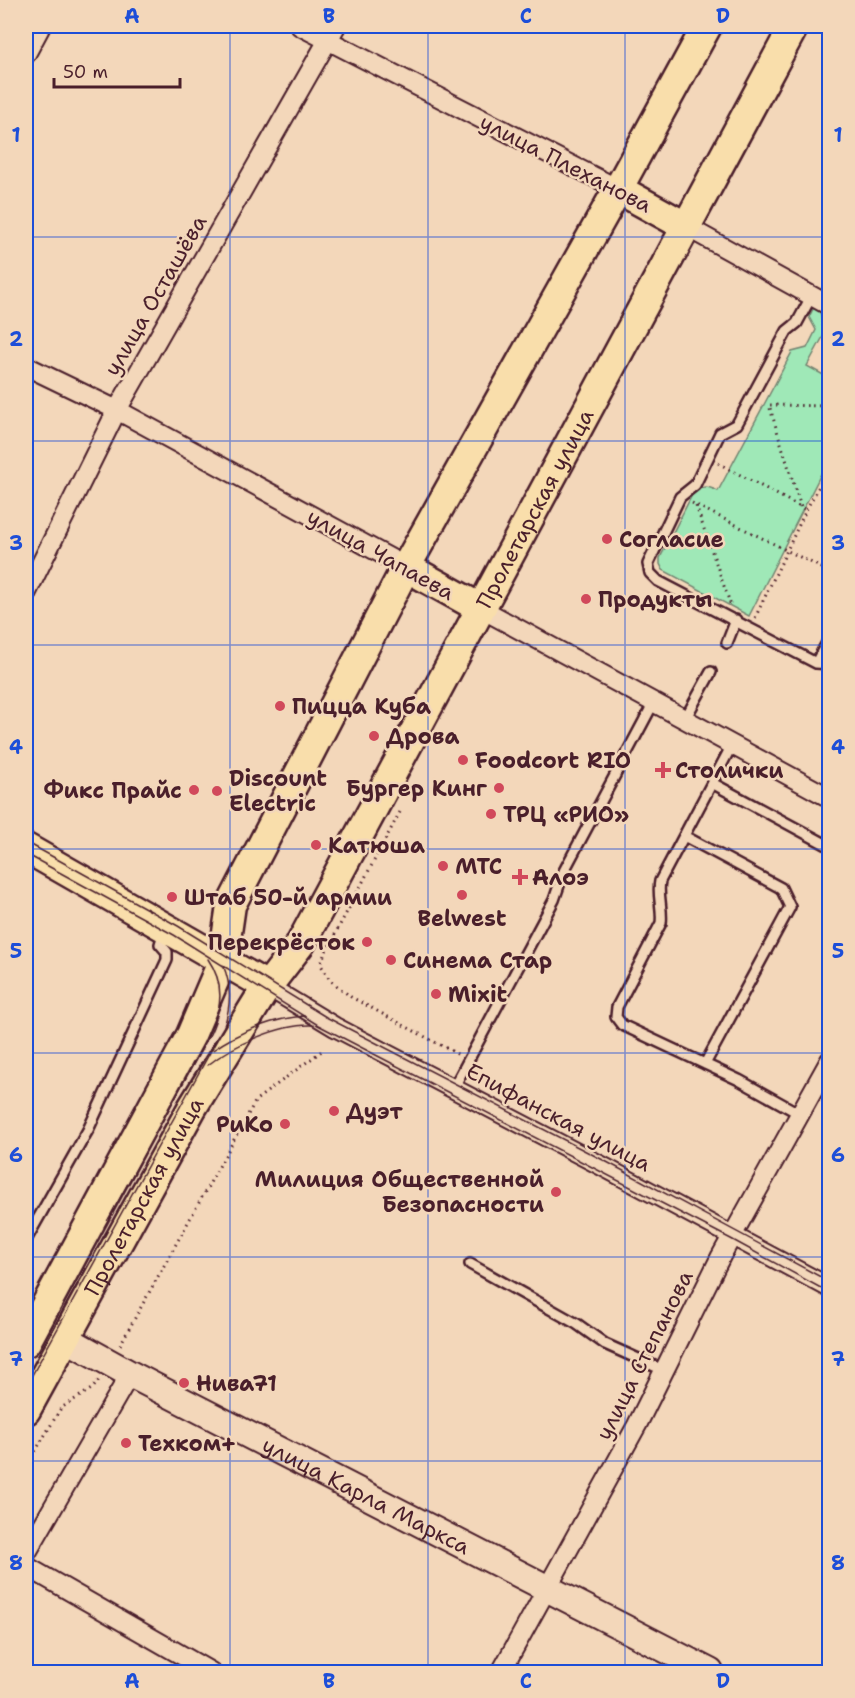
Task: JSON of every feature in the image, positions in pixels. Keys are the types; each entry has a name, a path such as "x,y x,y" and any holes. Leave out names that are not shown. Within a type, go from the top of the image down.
{"main road":[{"name":"Пролетарская улица","path":"29,1327 191,1035 223,960 231,905 406,567 707,26"},
{"name":"Пролетарская улица","path":"26,1410 192,1108 267,987 301,943 794,26"},
{"name":"улица Плеханова","path":"618,189 685,226"},
{"name":"улица Чапаева","path":"406,567 480,608"},
{"path":"26,848 165,926 267,987"},
{"name":"улица Карла Маркса","path":"29,1327 65,1338 120,1369 710,1672"}],"street":[{"path":"26,54 41,26"},
{"name":"улица Плеханова","path":"300,26 332,33 618,189"},
{"name":"улица Осташёва","path":"26,594 117,411 332,33"},
{"name":"улица Плеханова","path":"685,226 830,306"},
{"name":"улица Чапаева","path":"26,366 117,411 406,567"},
{"name":"улица Чапаева","path":"480,608 830,798"},
{"name":"Епифанская улица","path":"267,987 335,1027 830,1288"},
{"name":"улица Степанова","path":"501,1672 631,1435 733,1236 800,1114 823,1085 830,1060"},
{"path":"26,1554 120,1369"},
{"path":"26,1566 211,1672"}],"lane":[{"path":"811,297 797,323 787,331 737,424 720,433 695,485 680,497 648,564 650,573 658,581 816,663 830,664"},
{"path":"727,643 736,620"},
{"path":"816,663 830,638"},
{"path":"684,719 711,672"},
{"path":"453,1089 554,900 564,871 654,702"},
{"path":"732,745 660,881 658,890 661,923 617,1007 616,1017 622,1025 739,1080 800,1114"},
{"path":"712,783 829,846"},
{"path":"684,836 781,888 788,898 790,907 705,1064"},
{"path":"26,1240 88,1130 167,960 167,952 160,944 165,926"},
{"path":"470,1264 577,1324 605,1344 663,1370"}],"path":[{"path":"801,507 769,405 830,406"},
{"path":"709,458 806,510"},
{"path":"750,628 806,510 830,466"},
{"path":"680,497 830,572"},
{"path":"696,506 736,620"},
{"path":"400,812 324,955 321,965 330,980 351,997 468,1060"},
{"path":"26,1467 61,1408 120,1369 235,1134 256,1100 323,1050"}],"green space":[{"path":"814,307 820,310 822,325 829,329 829,338 824,335 807,366 829,378 829,458 749,616 663,570 660,558 693,493 705,487 718,491 792,352 807,348 816,330 809,317"}],"tram line":[{"path":"26,842 178,926 326,1017 605,1161 830,1282"},
{"path":"26,854 174,935 318,1025 731,1239 830,1293"},
{"path":"104,1227 214,1024 220,996 217,978 208,959"},
{"path":"26,1386 223,1029 228,1013 229,997 228,981 223,965"},
{"path":"213,1050 257,1027 305,1016"},
{"path":"208,1065 230,1050 257,1037 286,1028 312,1025"}],"place":[{"name":"Согласие","path":"607,539"},
{"name":"Продукты","path":"586,599"},
{"name":"Пицца Куба","path":"280,706"},
{"name":"Дрова","path":"374,736"},
{"name":"Foodcort RIO","path":"463,760"},
{"name":"Столички","path":"663,770"},
{"name":"Бургер Кинг","path":"499,788"},
{"name":"Фикс Прайс","path":"194,790"},
{"name":"Discount Electric","path":"217,791"},
{"name":"ТРЦ «РИО»","path":"491,814"},
{"name":"Катюша","path":"316,845"},
{"name":"МТС","path":"443,866"},
{"name":"Алоэ","path":"520,877"},
{"name":"Belwest","path":"462,895"},
{"name":"Штаб 50-й армии","path":"172,897"},
{"name":"Перекрёсток","path":"367,942"},
{"name":"Синема Стар","path":"391,960"},
{"name":"Mixit","path":"436,994"},
{"name":"Дуэт","path":"334,1111"},
{"name":"РиКо","path":"285,1124"},
{"name":"Милиция Общественной Безопасности","path":"556,1192"},
{"name":"Нива71","path":"184,1383"},
{"name":"Техком+","path":"126,1443"}]}
